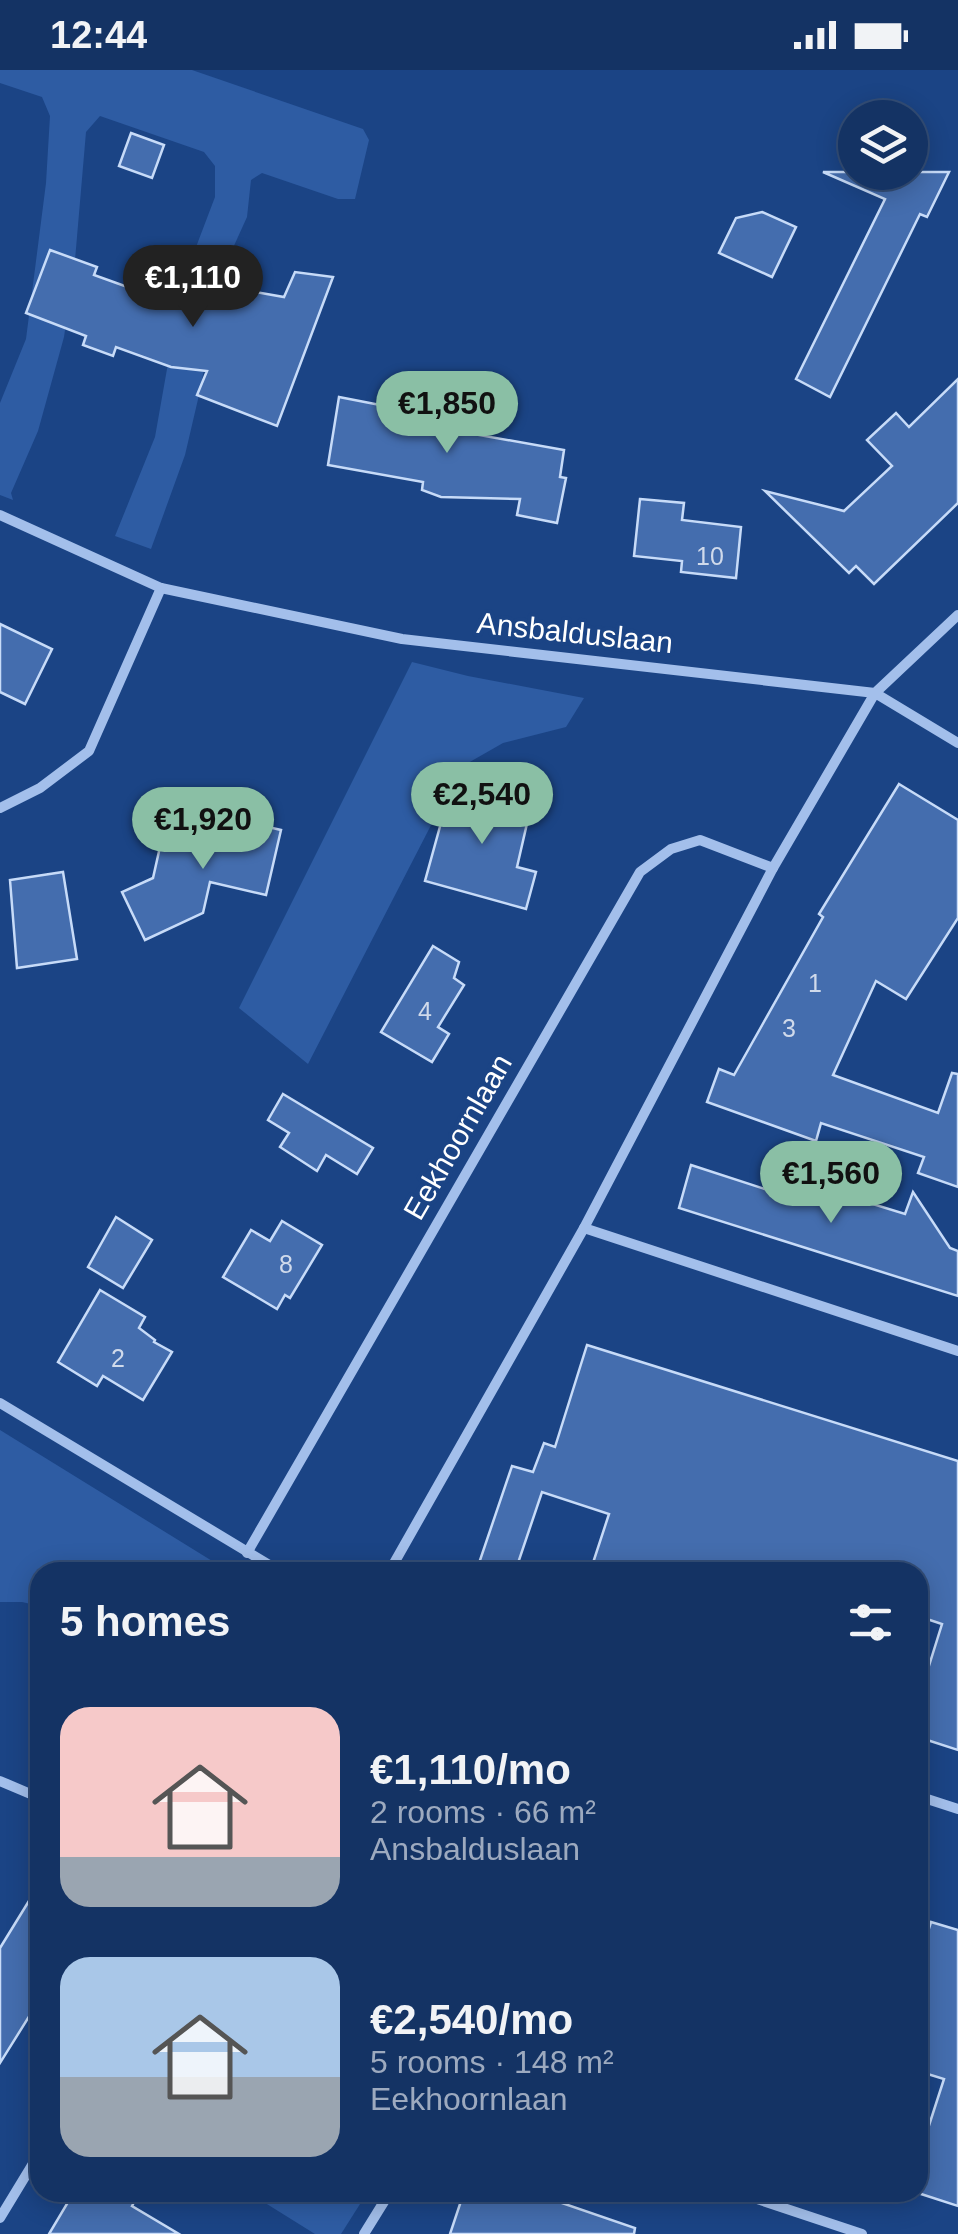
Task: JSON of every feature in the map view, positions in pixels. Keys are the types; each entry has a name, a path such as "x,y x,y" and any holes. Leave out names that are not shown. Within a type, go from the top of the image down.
{"street":[{"name":"Ansbalduslaan","path":"0,515 161,588 402,639 875,693"},
{"path":"0,808 40,788 89,752 161,588"},
{"path":"395,1562 584,1228 773,868 875,693 958,615"},
{"path":"875,693 958,744"},
{"name":"Eekhoornlaan","path":"247,1554 640,872 670,849 700,840 773,868"},
{"path":"584,1228 958,1351"},
{"path":"0,1403 262,1562"},
{"path":"0,1782 30,1794"},
{"path":"928,1799 958,1808"},
{"path":"0,2218 30,2168"},
{"path":"364,2234 384,2202"},
{"path":"766,2202 862,2234"}],"shaded area":[{"path":"0,70 192,70 363,129 369,140 355,199 338,199 262,173 251,180 247,217 223,270 185,455 151,549 115,536 155,437 182,284 215,197 215,166 204,152 100,116 86,132 64,337 38,431 11,493 13,500 0,495 0,403 26,339 46,183 50,116 42,97 0,83"},
{"path":"412,662 584,698 566,727 503,743 461,767 308,1064 239,1008"},
{"path":"0,1430 214,1562 30,1562 30,1604 0,1602"},
{"path":"263,2202 361,2202 341,2234 315,2234"}],"building":[{"path":"131,133 164,145 152,178 119,166"},
{"path":"928,172 949,172 927,217 920,214 830,397 796,379 885,199 864,190 928,190"},
{"path":"762,212 796,227 772,277 719,253 736,218"},
{"path":"50,250 97,267 94,275 186,308 192,281 284,297 295,272 333,277 277,426 197,395 207,371 171,367 116,347 113,356 83,345 86,336 26,313"},
{"path":"958,379 958,503 874,584 856,566 849,573 765,491 844,511 892,466 867,440 896,413 909,427"},
{"path":"339,397 411,411 412,402 452,403 451,430 564,450 560,477 566,478 557,523 517,515 520,499 441,497 422,490 423,482 328,465"},
{"path":"640,499 684,503 682,520 741,527 736,578 681,572 682,561 634,556"},
{"path":"0,624 52,649 25,704 0,692"},
{"path":"452,783 531,806 517,867 536,872 526,909 425,881"},
{"path":"899,784 958,820 958,918 906,999 876,981 833,1075 938,1113 952,1073 958,1074 958,1187 918,1173 924,1157 821,1123 816,1141 707,1102 719,1069 734,1075 823,917 819,914"},
{"path":"203,812 281,830 266,895 210,882 203,913 145,940 122,892 153,878 162,838 196,846"},
{"path":"63,872 77,959 17,968 10,880"},
{"path":"433,946 459,962 454,978 464,985 438,1027 449,1034 432,1062 381,1032"},
{"path":"283,1094 373,1148 357,1174 326,1155 317,1171 280,1147 289,1133 268,1120"},
{"path":"691,1165 780,1194 785,1177 905,1214 913,1192 950,1248 958,1251 958,1296 679,1208"},
{"path":"116,1217 152,1240 123,1288 88,1267"},
{"path":"282,1221 322,1245 290,1298 285,1295 277,1309 223,1277 251,1230 270,1241"},
{"path":"100,1290 145,1317 139,1328 172,1352 143,1400 103,1376 97,1386 58,1362"},
{"path":"587,1345 958,1461 958,1750 928,1740 928,1669 942,1624 928,1619 928,1562 593,1562 609,1514 542,1492 518,1562 479,1562 512,1466 533,1472 544,1443 555,1447"},
{"path":"30,1899 30,2015 0,2063 0,1948"},
{"path":"931,1922 958,1930 958,2206 928,2196 928,2129 944,2079 928,2074"},
{"path":"68,2202 134,2202 132,2206 179,2234 49,2234"},
{"path":"461,2202 559,2202 635,2228 634,2234 450,2234"}]}
